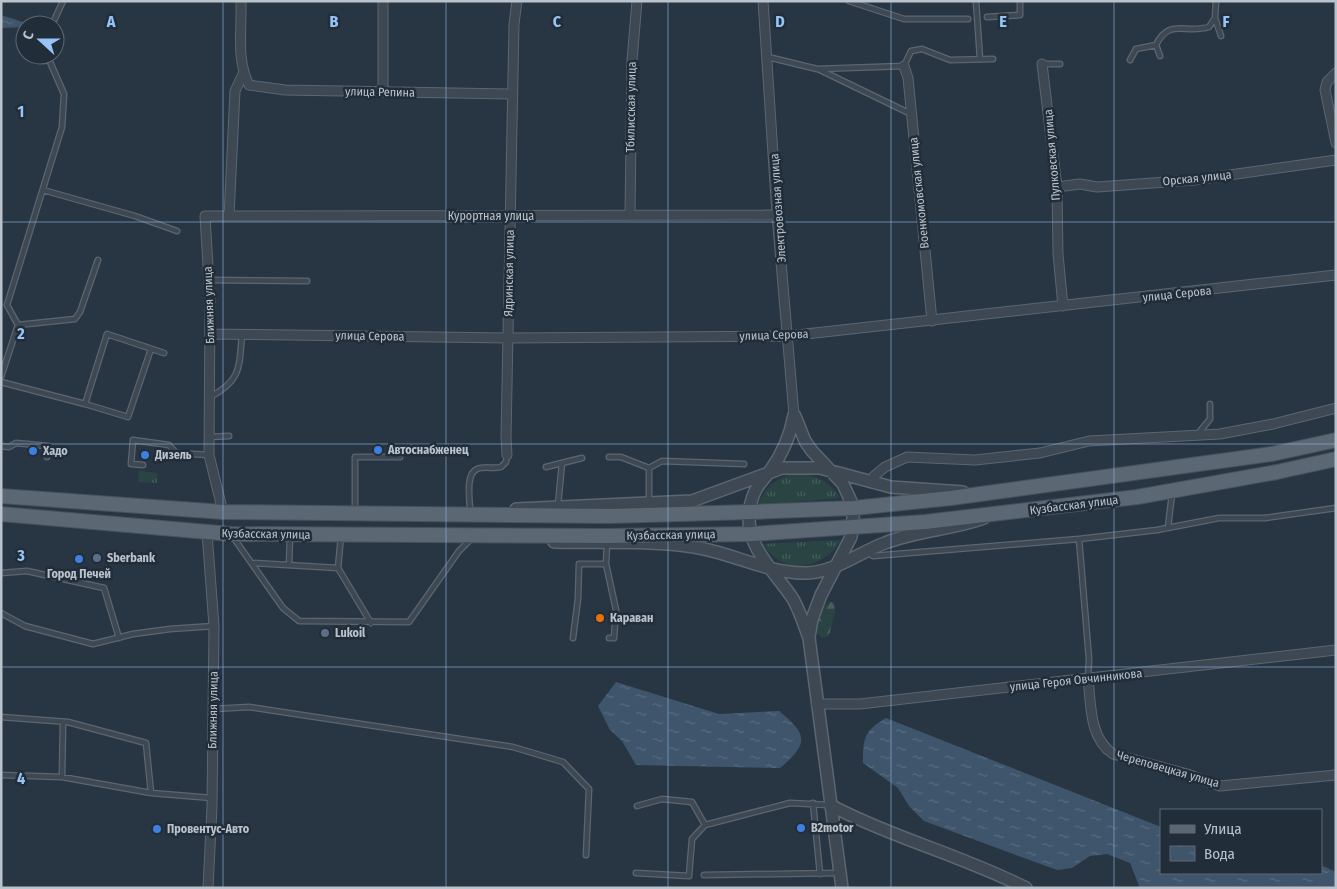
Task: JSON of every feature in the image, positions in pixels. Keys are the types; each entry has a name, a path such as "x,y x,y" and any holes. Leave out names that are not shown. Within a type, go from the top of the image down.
{"main road":[{"name":"Кузбасская улица","path":"1,496 223,512 610,516 854,508 998,492 1272,454 1336,440"},
{"name":"Кузбасская улица","path":"1,514 207,533 475,534 612,540 853,528 998,514 1137,498 1278,472 1336,459"}],"street":[{"path":"229,216 235,91 243,74 241,57 241,1"},
{"path":"383,1 383,92"},
{"name":"Ядринская улица","path":"507,455 512,94 514,24 517,1"},
{"name":"Тбилисская улица","path":"630,214 632,60 637,1"},
{"name":"Электровозная улица","path":"763,1 777,215 794,415"},
{"name":"Пулковская улица","path":"1042,64 1057,187 1058,254 1063,306"},
{"name":"Военкомовская улица","path":"904,66 911,114 932,321"},
{"path":"1336,73 1327,82 1325,90 1336,143"},
{"name":"улица Репина","path":"243,74 249,85 285,90 512,94"},
{"name":"Орская улица","path":"1057,187 1080,184 1097,187 1194,180 1336,160"},
{"name":"Курортная улица","path":"205,216 777,215"},
{"name":"Ближняя улица","path":"205,216 210,334 209,455 223,512"},
{"name":"улица Серова","path":"210,334 509,338 788,336 1336,275"},
{"path":"872,482 874,476 885,467 907,457 974,460 1040,454 1089,441 1196,436 1273,424 1336,408"},
{"path":"794,415 805,441 843,484 854,508 853,528 812,619 809,638"},
{"path":"794,415 784,449 758,484 752,498 750,512 752,534 757,551 792,599 809,638 816,704 842,888"},
{"path":"474,515 519,509 649,505 692,501 782,468 798,467 831,471 891,487 929,491 998,492"},
{"path":"612,540 694,547 720,552 785,572 810,573 836,566 884,543 926,531 960,527 998,514"},
{"name":"Ближняя улица","path":"207,533 214,626 212,798 208,888"},
{"name":"улица Героя Овчинникова","path":"816,704 860,704 1336,650"},
{"name":"Череповецкая улица","path":"1088,678 1094,728 1105,748 1113,754 1187,774 1220,786 1336,775"},
{"path":"830,805 849,815 966,861 1026,888"}],"lane":[{"path":"57,15 63,1"},
{"path":"849,1 904,19 968,20"},
{"path":"976,1 980,59"},
{"path":"987,17 1020,15 1020,1"},
{"path":"1216,1 1215,18 1221,36"},
{"path":"1160,56 1156,45 1162,34 1168,29 1202,29 1209,27 1215,18"},
{"path":"1130,60 1136,49 1156,45"},
{"path":"817,69 904,66 911,51 922,49 950,60 993,59"},
{"path":"768,57 817,69 911,114"},
{"path":"1042,64 1060,64"},
{"path":"1,377 18,325 7,305 62,127 64,94 51,65"},
{"path":"43,190 135,216 176,231"},
{"path":"18,325 75,319 80,312 98,260"},
{"path":"208,280 307,281"},
{"path":"85,404 107,334 164,353"},
{"path":"210,397 223,390 239,371 242,334"},
{"path":"1,382 85,404 128,418 150,349"},
{"path":"1196,436 1210,419 1210,404"},
{"path":"209,436 229,436"},
{"path":"143,465 131,464 133,440 169,445 176,453 209,455"},
{"path":"1,446 10,447 16,443 48,446 48,457"},
{"path":"474,515 470,480 473,472 478,468 501,467 506,462 507,455"},
{"path":"354,513 355,457 400,457"},
{"path":"609,457 621,457 649,468 662,461 744,464"},
{"path":"546,467 582,458"},
{"path":"558,507 562,463"},
{"path":"649,468 649,505"},
{"path":"1168,527 1173,491"},
{"path":"867,552 873,556 1079,539 1219,518 1265,518 1336,508"},
{"path":"231,534 283,608 299,621 371,622 409,622 459,551 475,534"},
{"path":"289,565 291,534"},
{"path":"341,535 338,568 371,622"},
{"path":"1079,539 1089,659 1088,678"},
{"path":"609,638 614,638 616,610 606,564 612,540"},
{"path":"252,563 338,568"},
{"path":"573,638 578,599 579,564 606,564"},
{"path":"1,573 27,571 104,588 119,638"},
{"path":"1,613 25,626 92,644 170,629 214,626"},
{"path":"213,709 249,707 344,720 513,747 563,762 589,789 586,855"},
{"path":"1,718 63,722 146,742 152,793"},
{"path":"62,777 63,722"},
{"path":"1,775 62,777 152,793 212,798"},
{"path":"637,806 662,799 692,802 705,825"},
{"path":"636,873 689,876 692,839 705,825 790,802 830,805"},
{"path":"813,803 820,874"},
{"path":"704,875 840,873"}],"green space":[{"path":"139,471 157,473 157,483 138,482"},
{"path":"793,474 807,475 826,482 840,498 758,505 763,494 771,485"},
{"path":"841,540 824,558 803,566 781,562 771,555 763,544"},
{"path":"829,602 834,602 835,611 829,636 822,638 816,632 821,612"}],"water":[{"path":"1,15 15,19 15,27 1,28"},
{"path":"616,682 719,714 779,711 800,733 800,745 790,759 780,768 636,765 622,741 610,730 598,706"},
{"path":"886,718 1160,827 1160,874 1322,874 1322,865 1336,872 1336,888 1140,888 1130,863 1107,854 1090,856 1072,868 1057,870 924,821 909,806 898,788 863,763 866,736"}],"place":[{"name":"Автоснабженец","path":"378,450"},
{"name":"Хадо","path":"33,451"},
{"name":"Дизель","path":"145,455"},
{"name":"Sberbank","path":"97,558"},
{"name":"Город Печей","path":"79,559"},
{"name":"Караван","path":"600,618"},
{"name":"Lukoil","path":"325,633"},
{"name":"B2motor","path":"801,828"},
{"name":"Провентус-Авто","path":"157,829"}]}
